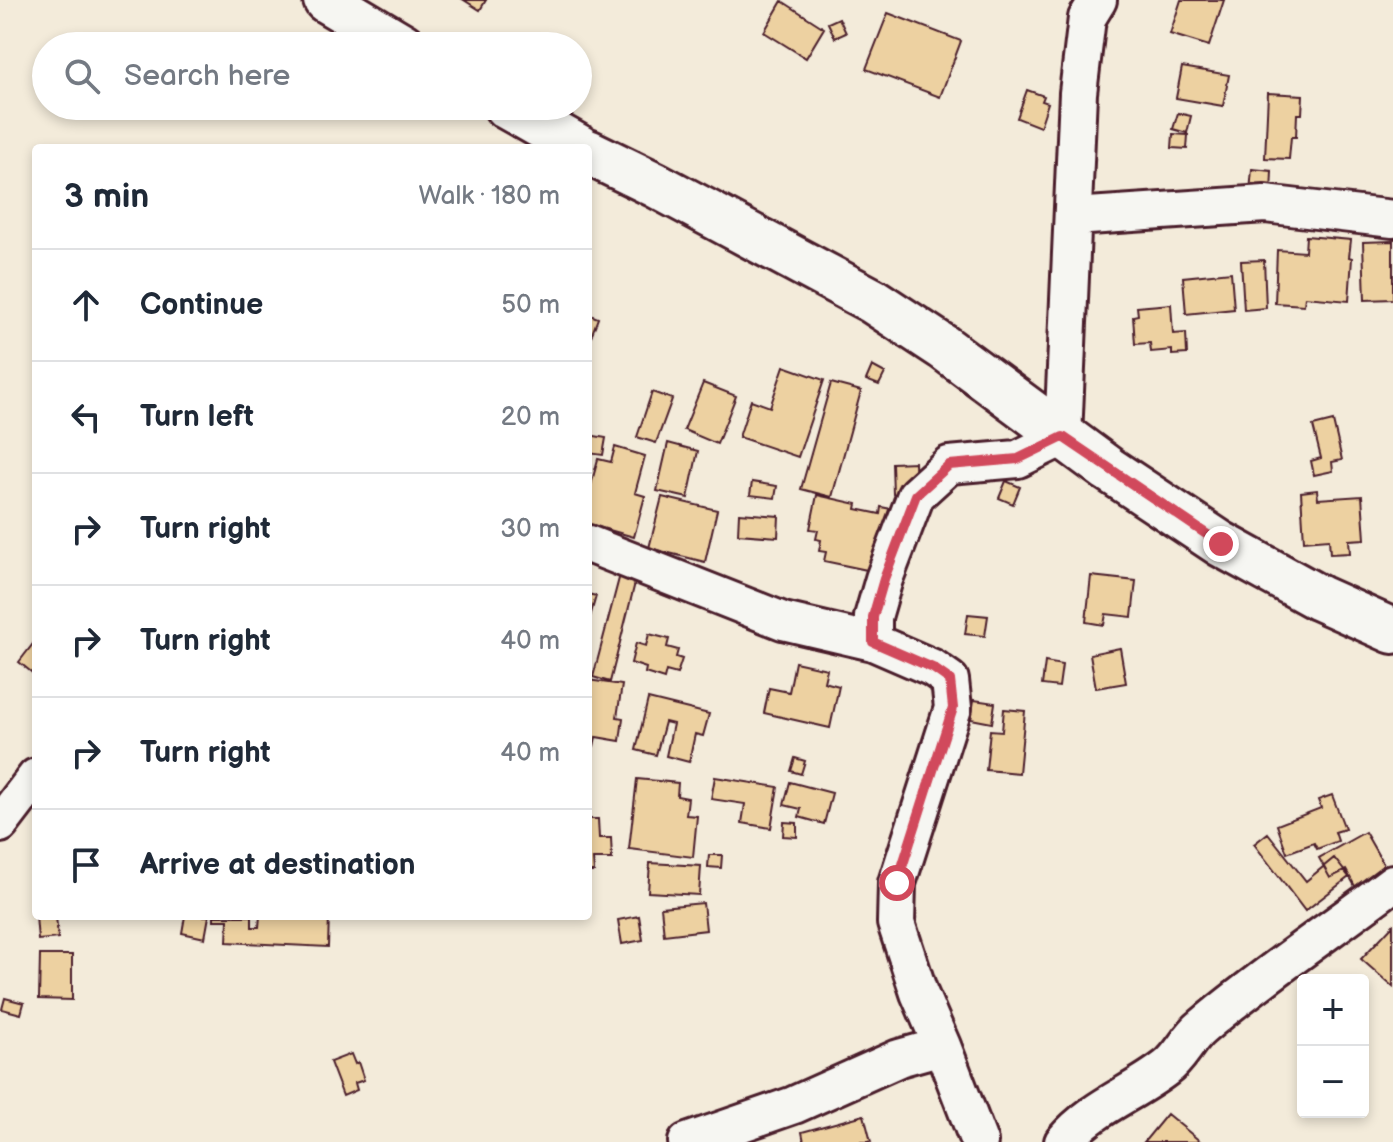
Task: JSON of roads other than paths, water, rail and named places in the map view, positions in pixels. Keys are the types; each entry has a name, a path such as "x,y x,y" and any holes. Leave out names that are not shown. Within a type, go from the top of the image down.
{"street":[{"path":"326,0 380,32"},
{"path":"1063,437 1078,93 1087,18 1098,0"},
{"path":"530,120 570,144"},
{"path":"592,155 656,185 873,301 943,347 1063,437 1221,544 1319,598 1393,631"},
{"path":"1074,217 1265,204 1393,219"},
{"path":"873,642 873,617 884,579 916,495 949,465 1018,459 1063,437"},
{"path":"592,546 783,621 873,642 933,668 950,680 953,708 897,883 896,923 919,993 979,1142"},
{"path":"0,824 32,782"},
{"path":"1063,1142 1074,1128 1098,1109 1136,1089 1170,1065 1199,1029 1393,883"},
{"path":"687,1142 794,1105 899,1058 942,1046"}]}
